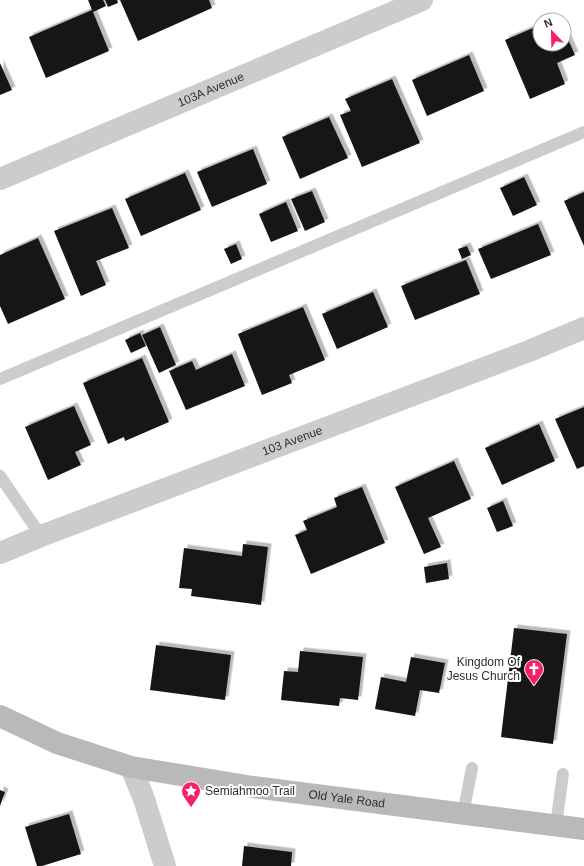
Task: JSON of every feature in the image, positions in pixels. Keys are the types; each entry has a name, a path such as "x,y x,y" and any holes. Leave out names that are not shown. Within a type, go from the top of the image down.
{"main road":[{"name":"Old Yale Road","path":"0,716 57,743 131,767 253,787 584,829"}],"street":[{"name":"103A Avenue","path":"0,179 422,0"},
{"name":"103 Avenue","path":"0,553 41,536 529,351 584,328"},
{"path":"131,767 144,799 165,866"}],"lane":[{"path":"0,379 584,132"},
{"path":"0,476 41,536"},
{"path":"463,814 472,768"},
{"path":"556,826 563,774"}],"building":[{"path":"88,0 103,0 106,6 93,12 109,51 46,78 29,37 92,10"},
{"path":"105,0 117,0 118,3 108,7"},
{"path":"120,0 209,0 212,8 138,41"},
{"path":"532,28 532,52 572,52 572,48 575,55 557,63 565,84 530,99 505,40"},
{"path":"469,55 484,91 427,116 412,80"},
{"path":"0,63 12,90 0,95"},
{"path":"392,79 420,143 362,167 340,115 351,111 345,99"},
{"path":"329,117 348,158 300,179 282,137"},
{"path":"253,149 267,184 212,207 197,172"},
{"path":"185,173 201,210 141,236 125,199"},
{"path":"524,177 537,205 513,216 500,188"},
{"path":"312,191 325,222 305,231 291,199"},
{"path":"584,192 584,246 564,201"},
{"path":"286,202 298,231 271,242 259,214"},
{"path":"112,208 129,248 96,261 106,285 81,296 54,231"},
{"path":"538,224 551,255 491,279 478,249"},
{"path":"38,238 65,299 8,324 0,306 0,255"},
{"path":"236,244 242,259 231,264 224,249"},
{"path":"467,246 471,255 462,259 458,249"},
{"path":"466,260 480,294 415,320 401,286"},
{"path":"373,292 388,327 337,349 322,314"},
{"path":"303,307 325,360 289,375 292,383 262,395 238,334"},
{"path":"160,327 176,365 159,373 142,335"},
{"path":"140,333 146,346 131,353 125,340"},
{"path":"232,354 245,386 186,410 169,371 192,361 196,370"},
{"path":"142,358 169,422 125,441 124,437 108,444 83,383"},
{"path":"74,406 91,445 75,452 81,465 48,480 25,427"},
{"path":"584,407 584,466 577,469 555,419"},
{"path":"539,424 555,461 502,485 485,448"},
{"path":"454,461 471,499 428,518 441,547 424,554 395,487"},
{"path":"362,487 385,543 311,574 295,535 307,530 303,521 337,507 334,498"},
{"path":"503,501 513,526 497,532 487,508"},
{"path":"243,544 268,547 261,605 191,596 192,589 179,588 184,548 242,556"},
{"path":"447,563 449,579 426,583 424,567"},
{"name":"Kingdom Of Jesus Church","path":"514,628 567,634 553,744 501,737"},
{"path":"156,645 231,655 225,700 150,690"},
{"path":"300,651 363,657 358,700 340,698 339,706 281,700 284,671 298,672"},
{"path":"411,657 445,663 439,693 420,690 415,716 375,709 381,677 406,682"},
{"path":"0,790 5,792 0,806"},
{"path":"69,814 81,854 42,866 37,866 25,827"},
{"path":"244,846 292,852 291,866 242,866"}],"place":[{"name":"Kingdom Of Jesus Church","path":"534,686"},
{"name":"Semiahmoo Trail","path":"191,808"}]}
